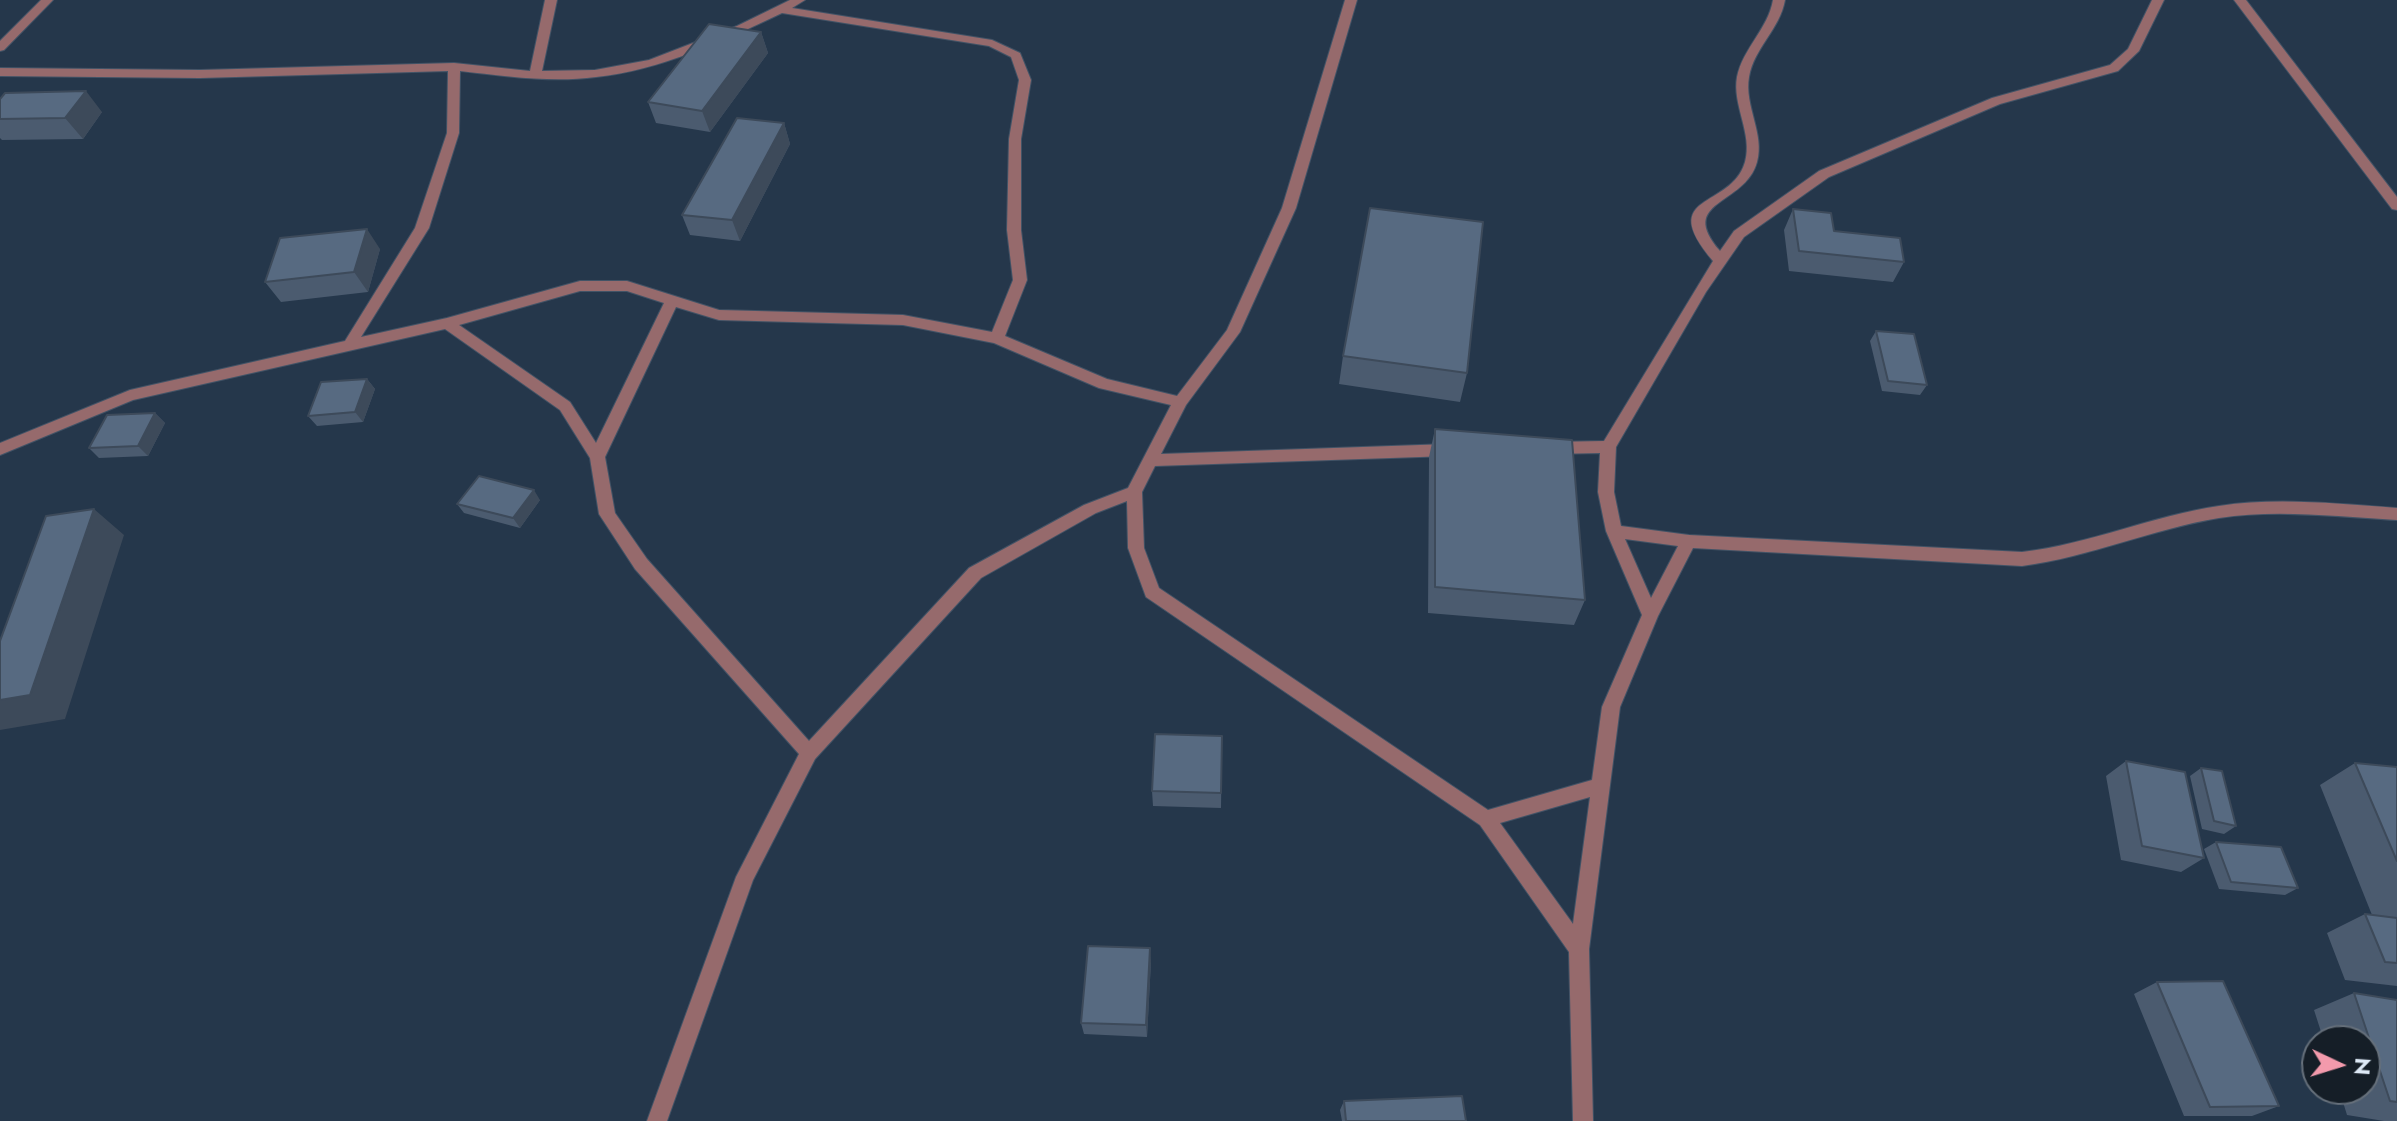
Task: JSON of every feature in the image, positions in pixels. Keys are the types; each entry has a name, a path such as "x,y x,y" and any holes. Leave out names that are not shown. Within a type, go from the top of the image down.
{"street":[{"path":"0,48 47,0"},
{"path":"535,75 551,0"},
{"path":"0,72 200,74 454,67 535,75 595,74 652,63 799,0"},
{"path":"1351,0 1289,208 1233,332 1180,402 1134,492 1136,548 1152,592 1486,819 1579,949"},
{"path":"1720,260 1701,241 1697,222 1702,208 1746,175 1752,159 1742,80 1747,62 1778,17 1779,0"},
{"path":"1650,615 1614,531 1606,492 1608,447 1720,260 1739,234 1824,174 1996,101 2114,68 2133,51 2158,0"},
{"path":"2240,0 2397,206"},
{"path":"780,9 992,43 1016,55 1025,80 1015,139 1014,230 1020,280 997,338"},
{"path":"350,344 422,228 453,133 454,67"},
{"path":"0,449 130,395 447,323 580,286 627,286 719,315 903,320 997,338 1104,384 1180,402"},
{"path":"597,457 672,301"},
{"path":"447,323 565,406 597,457 607,514 641,564 809,753"},
{"path":"1529,449 1608,447"},
{"path":"1151,460 1466,450"},
{"path":"657,1121 745,877 809,753 975,573 1090,509 1134,492"},
{"path":"1614,531 1689,541 2022,559 2051,557 2219,512 2287,508 2397,514"},
{"path":"1583,1121 1579,949 1611,707 1650,615 1689,541"},
{"path":"1486,819 1600,786"}],"building":[{"path":"709,24 761,32 702,111 648,102"},
{"path":"86,91 65,118 0,119 0,99 5,93"},
{"path":"737,118 784,123 732,220 682,215"},
{"path":"1370,208 1483,222 1467,373 1343,356"},
{"path":"1793,209 1831,213 1834,231 1900,238 1904,262 1799,251"},
{"path":"367,229 354,272 265,282 280,238"},
{"path":"1876,331 1914,334 1927,385 1888,381"},
{"path":"367,379 355,412 308,416 321,382"},
{"path":"155,413 138,446 89,448 107,415"},
{"path":"1435,429 1572,440 1585,600 1435,587"},
{"path":"479,476 534,490 513,518 457,504"},
{"path":"94,509 30,695 0,700 0,641 46,516"},
{"path":"1155,734 1222,736 1221,793 1152,791"},
{"path":"2126,761 2185,772 2204,858 2142,846"},
{"path":"2355,763 2397,767 2397,861"},
{"path":"2201,768 2222,771 2236,826 2214,821"},
{"path":"2216,842 2281,847 2298,888 2231,882"},
{"path":"2365,914 2397,918 2397,963 2385,962"},
{"path":"1088,946 1150,948 1146,1025 1081,1023"},
{"path":"2223,981 2279,1106 2210,1107 2157,982"},
{"path":"2354,993 2397,1000 2397,1102 2390,1101 2381,1074 2381,1025 2365,1025"},
{"path":"1462,1096 1466,1121 1346,1121 1344,1101"}]}
